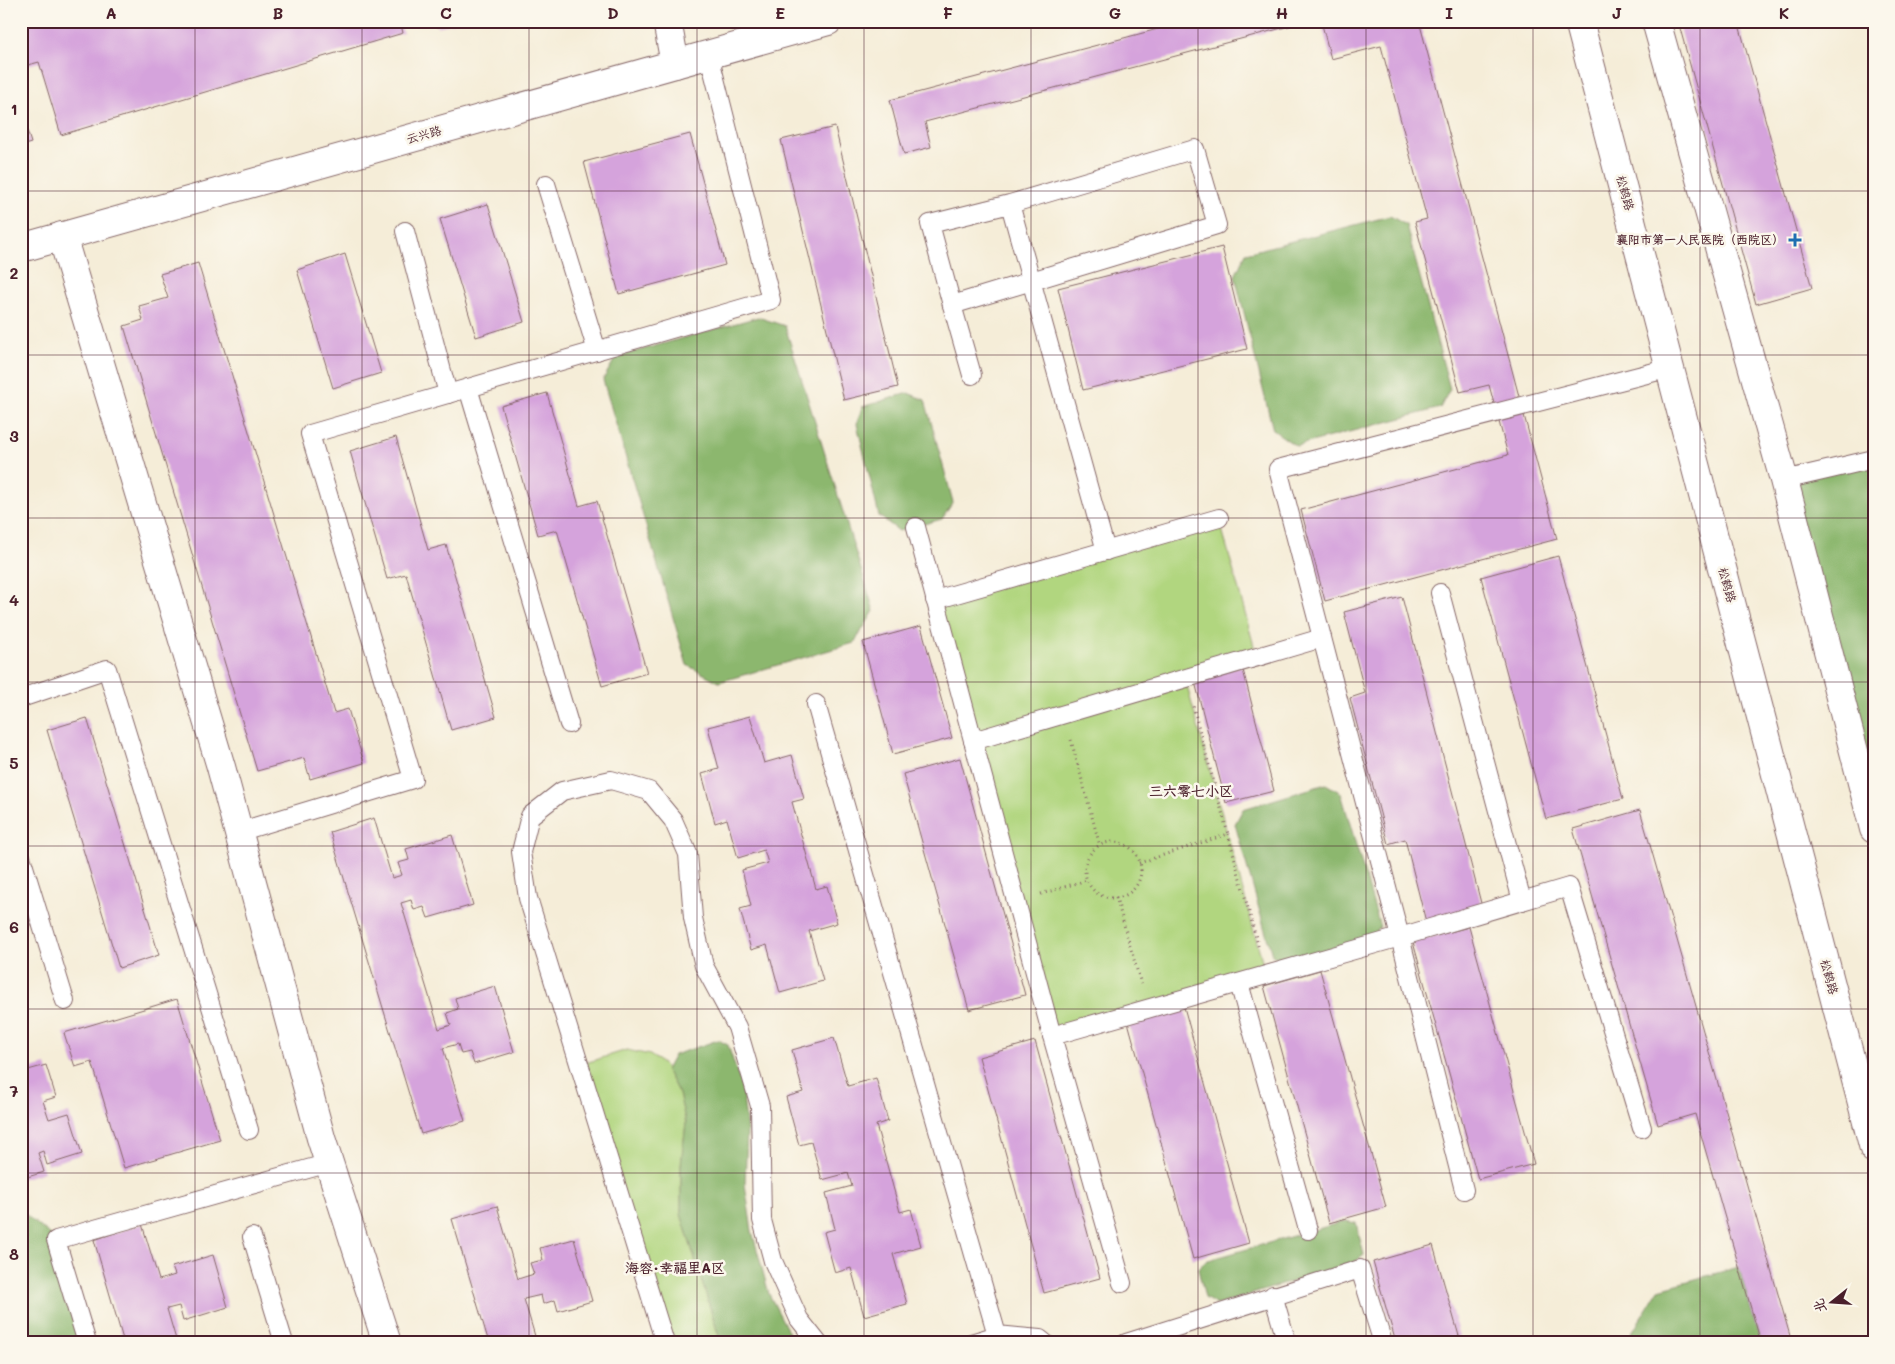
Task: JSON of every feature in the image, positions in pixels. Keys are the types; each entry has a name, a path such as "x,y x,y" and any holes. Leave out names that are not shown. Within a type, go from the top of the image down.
{"main road":[{"path":"667,21 675,64"},
{"name":"云兴路","path":"21,248 828,21"},
{"name":"松鹤路","path":"1579,21 1874,1149"},
{"path":"1656,21 1784,480 1874,829"},
{"path":"62,236 221,768 320,1138 387,1343"}],"lane":[{"path":"238,832 413,779 310,434 772,300 709,55"},
{"path":"952,304 1217,225 1195,150 1010,204 930,224 952,304 972,375"},
{"path":"546,184 597,350"},
{"path":"1010,204 1106,551"},
{"path":"405,230 448,394"},
{"path":"1464,1190 1278,469 1670,368"},
{"path":"468,388 568,724"},
{"path":"1784,480 1874,460"},
{"path":"935,600 1219,518"},
{"path":"916,527 1052,1036 1122,1283"},
{"path":"1440,593 1522,901"},
{"path":"973,741 1322,638"},
{"path":"21,698 107,669 249,1130"},
{"path":"816,704 997,1335"},
{"path":"665,1343 528,898 521,852 530,816 562,791 611,780 649,791 673,820 688,854 693,918 704,966 737,1027 760,1106 762,1220 771,1252 799,1318 818,1343"},
{"path":"21,857 65,1001"},
{"path":"1052,1036 1569,887 1642,1128"},
{"path":"1239,983 1308,1230"},
{"path":"87,1343 56,1240 329,1163"},
{"path":"252,1237 284,1343"},
{"path":"1126,1343 1360,1269 1383,1343"},
{"path":"1273,1295 1287,1343"},
{"path":"972,1343 997,1335 1040,1339 1045,1343"}],"path":[{"path":"1185,678 1266,975"},
{"path":"1064,714 1100,846"},
{"path":"1139,863 1228,834"},
{"path":"1115,842 1124,844 1138,857 1139,863 1141,874 1138,883 1132,890 1116,898 1099,894 1087,880 1086,862 1091,853 1100,846 1115,842"},
{"path":"1016,901 1087,880"},
{"path":"1116,898 1148,1009"}],"green space":[{"path":"1390,216 1406,225 1450,389 1440,408 1296,446 1273,430 1235,276 1246,253"},
{"path":"758,317 785,326 874,611 854,643 719,682 687,665 603,380 616,357"},
{"path":"908,393 925,400 953,502 942,519 899,531 879,516 857,424 862,407"},
{"path":"1874,459 1874,829 1784,480"},
{"path":"1219,518 1257,657 1185,679 1266,975 1052,1036 935,600"},
{"path":"1326,784 1341,793 1380,927 1370,938 1287,963 1272,955 1235,824 1243,809"},
{"path":"718,1040 728,1045 742,1088 747,1131 745,1184 752,1231 769,1294 794,1343 721,1343 681,1214 681,1165 686,1123 679,1094 666,1070 674,1055"},
{"path":"627,1050 650,1055 663,1064 679,1094 686,1123 681,1165 681,1214 721,1343 665,1343 579,1065"},
{"path":"21,1211 56,1240 87,1343 21,1343"},
{"path":"1346,1221 1356,1223 1364,1255 1355,1262 1217,1305 1205,1298 1198,1269 1205,1261"},
{"path":"1739,1267 1761,1343 1634,1343 1631,1334 1659,1289"}],"building":[{"path":"21,21 400,21 403,33 61,135 39,62 21,67"},
{"path":"436,21 458,21 458,22 437,27"},
{"path":"1188,21 1305,22 925,122 931,147 904,154 890,100"},
{"path":"1321,21 1419,21 1557,539 1325,601 1301,510 1508,455 1489,385 1460,392 1415,222 1427,219 1381,46 1331,59"},
{"path":"1678,21 1738,21 1812,288 1756,304"},
{"path":"21,111 31,143 21,146"},
{"path":"835,127 898,387 844,400 781,140"},
{"path":"690,134 725,265 619,294 584,162"},
{"path":"488,204 524,322 476,337 440,219"},
{"path":"1222,247 1247,349 1083,390 1058,288"},
{"path":"345,254 381,373 333,388 297,270"},
{"path":"198,263 334,713 348,709 364,763 310,779 304,758 257,771 124,326 143,320 139,306 168,298 160,274"},
{"path":"547,393 579,506 597,501 647,673 602,686 557,530 538,535 501,406"},
{"path":"396,437 428,550 446,545 496,717 451,730 406,574 387,579 350,451"},
{"path":"1558,556 1623,799 1546,819 1481,577"},
{"path":"1402,597 1482,907 1426,922 1405,839 1388,844 1350,698 1365,693 1344,612"},
{"path":"921,626 952,738 893,754 863,642"},
{"path":"1242,666 1274,791 1226,803 1194,678"},
{"path":"750,716 764,763 792,755 804,799 792,802 816,889 827,886 837,923 809,931 823,981 780,993 767,945 751,950 740,909 751,906 742,870 768,863 764,850 738,858 727,819 715,823 702,774 719,769 708,727"},
{"path":"87,718 159,955 119,968 47,730"},
{"path":"960,758 1025,995 969,1010 903,774"},
{"path":"1640,810 1792,1343 1761,1343 1695,1114 1658,1125 1573,829"},
{"path":"374,818 392,878 402,875 398,863 409,860 406,849 452,835 473,905 428,918 424,907 414,910 411,900 401,903 439,1029 451,1025 447,1013 458,1009 455,998 495,986 514,1052 474,1064 470,1052 461,1054 458,1044 443,1048 465,1121 421,1134 330,832"},
{"path":"1469,927 1534,1164 1478,1179 1413,942"},
{"path":"1320,970 1386,1207 1329,1223 1264,986"},
{"path":"177,999 220,1140 124,1168 92,1062 75,1067 64,1033"},
{"path":"1184,1007 1249,1243 1193,1259 1128,1022"},
{"path":"834,1038 848,1086 876,1078 888,1121 876,1125 900,1212 911,1209 921,1246 893,1254 907,1304 864,1316 851,1268 835,1273 824,1232 835,1229 826,1193 852,1186 848,1173 822,1180 811,1142 799,1145 786,1097 803,1092 792,1050"},
{"path":"1035,1041 1100,1278 1044,1293 979,1057"},
{"path":"46,1065 56,1097 43,1101 49,1119 69,1113 82,1154 47,1165 43,1151 38,1153 44,1172 21,1179 21,1072"},
{"path":"497,1206 518,1279 534,1274 530,1263 543,1260 540,1248 574,1239 592,1301 558,1311 555,1300 543,1304 541,1295 524,1299 537,1343 489,1343 452,1219"},
{"path":"142,1224 159,1280 175,1275 172,1267 213,1255 228,1307 183,1321 179,1306 167,1309 177,1343 124,1343 94,1240"},
{"path":"1433,1245 1461,1343 1396,1343 1373,1262"}],"place":[{"name":"襄阳市第一人民医院（西院区）","path":"1795,240"}],"district":[{"name":"三六零七小区","path":"1191,791"},
{"name":"海容·幸福里A区","path":"675,1268"}]}
